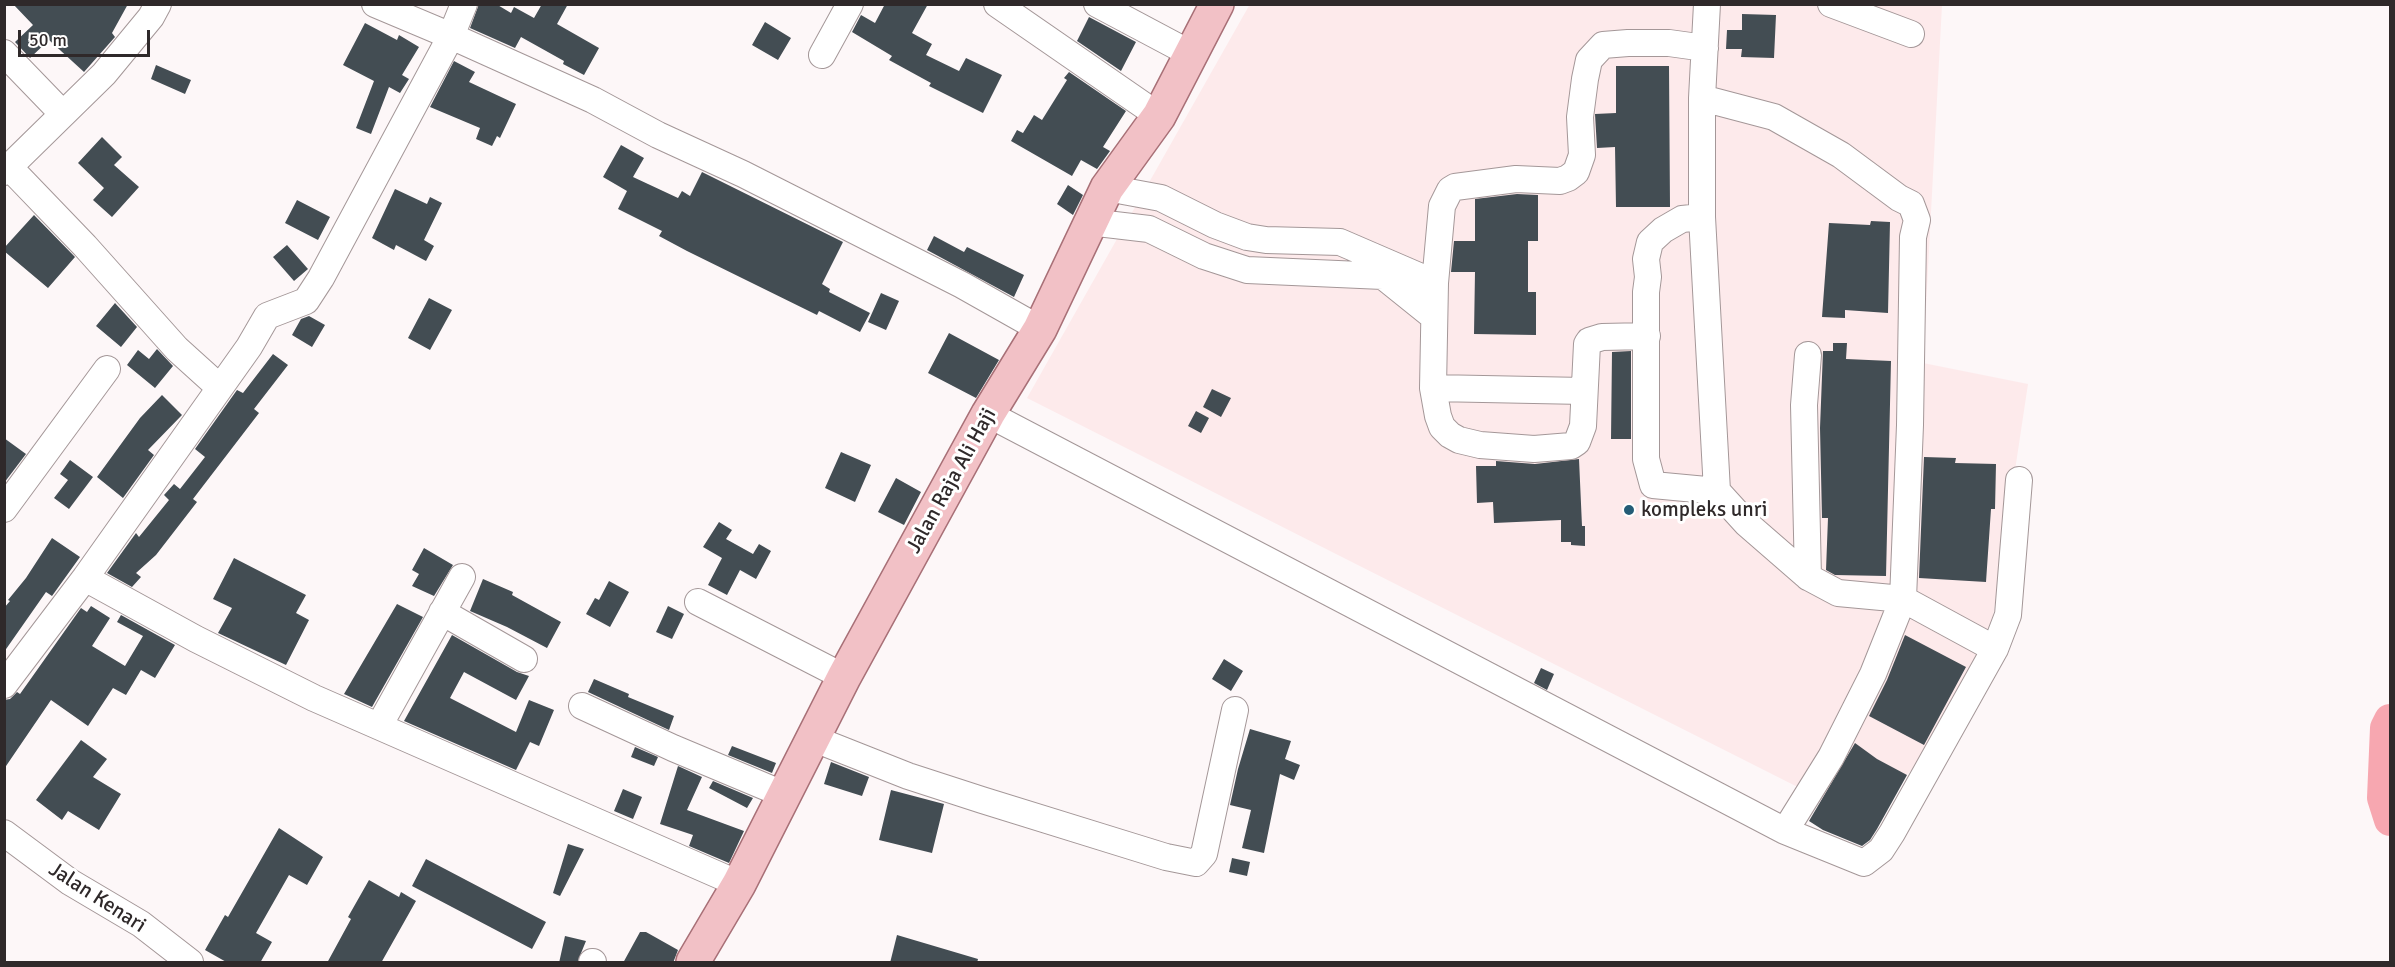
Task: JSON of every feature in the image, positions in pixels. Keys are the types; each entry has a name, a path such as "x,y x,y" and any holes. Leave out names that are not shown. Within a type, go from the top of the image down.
{"main road":[{"name":"Jalan Raja Ali Haji","path":"694,962 739,884 844,677 988,414 1040,329 1107,188 1159,116 1217,4"}],"street":[{"path":"158,4 151,17 104,74 62,113 31,149 7,170 85,246 177,349 219,387"},
{"path":"375,4 593,100 658,135 743,174 962,285 1040,329"},
{"path":"4,685 85,578 249,347 267,315 306,301 321,278 451,36 464,4"},
{"path":"822,55 850,4"},
{"path":"997,4 1103,80 1159,116"},
{"path":"1097,4 1193,54"},
{"path":"1707,4 1702,98 1702,217 1717,491 1747,524 1808,577 1838,592 1903,599 1995,649"},
{"path":"1831,4 1911,34"},
{"path":"1647,336 1602,337 1589,341 1587,344 1583,426 1577,442 1564,448 1534,449 1480,445 1459,440 1450,435 1442,427 1438,416 1433,388 1434,283 1442,206 1450,190 1463,185 1516,180 1560,181 1576,172 1582,155 1580,117 1589,60 1603,45 1669,43 1705,48"},
{"path":"4,53 62,113"},
{"path":"1702,98 1774,117 1841,155 1899,198 1911,204 1917,220 1913,237 1910,425 1903,599 1873,674 1842,736 1785,831"},
{"path":"1107,188 1161,198 1215,225 1247,237 1266,240 1340,242 1434,283"},
{"path":"1702,217 1682,219 1663,230 1650,242 1646,260 1648,278 1646,292 1646,459 1653,485 1717,491"},
{"path":"1089,222 1149,229 1204,256 1247,270 1383,276 1434,317"},
{"path":"1338,274 1340,242"},
{"path":"1808,355 1804,405 1808,577"},
{"path":"4,509 106,369"},
{"path":"1433,388 1584,391"},
{"path":"988,414 1785,831 1864,863 1881,850 1995,649 2008,615 2019,480"},
{"path":"379,726 462,576"},
{"path":"85,578 206,644 314,698 739,884"},
{"path":"698,602 844,677"},
{"path":"442,612 525,658"},
{"path":"582,706 673,748 785,795"},
{"path":"812,738 908,776 982,800 1166,857 1184,862 1196,862 1204,854 1235,710"},
{"name":"Jalan Kenari","path":"4,833 70,882 141,924 190,963"}],"shaded area":[{"name":"kompleks unri","path":"1250,4 1942,5 1923,363 2028,384 1992,623 1931,750 1863,820 1027,398"}],"building":[{"path":"13,4 128,4 112,33 115,37 84,72 49,40 30,58 15,42 33,25"},
{"path":"479,4 496,4 511,13 514,7 534,18 542,4 568,4 557,24 599,48 584,75 521,37 515,48 470,28"},
{"path":"885,4 928,4 912,33 932,44 926,55 959,71 966,58 1002,75 983,113 929,86 931,83 889,60 892,56 852,32 861,15 875,23"},
{"path":"1742,14 1776,15 1774,58 1741,57 1742,49 1726,49 1727,30 1742,30"},
{"path":"1089,17 1136,42 1121,71 1077,41"},
{"path":"765,22 791,38 778,60 752,45"},
{"path":"365,23 397,40 399,35 419,47 402,75 409,79 400,93 389,87 371,134 356,128 374,81 343,65"},
{"path":"454,61 475,72 469,82 516,104 500,138 497,136 492,146 476,139 480,128 430,107"},
{"path":"156,65 191,80 185,94 151,79"},
{"path":"1616,66 1669,66 1670,207 1616,207 1615,147 1597,148 1595,114 1616,113"},
{"path":"1069,72 1126,111 1103,147 1110,151 1097,169 1081,160 1072,176 1011,141 1017,130 1023,133 1034,115 1042,120 1067,80 1064,78"},
{"path":"102,137 122,157 114,165 139,187 112,217 93,200 104,188 78,163"},
{"path":"621,145 644,158 633,177 678,198 682,191 690,196 702,172 843,242 822,284 830,289 829,292 870,313 860,332 819,311 817,315 687,251 659,236 662,231 618,209 627,191 603,177"},
{"path":"1068,185 1083,195 1073,215 1057,204"},
{"path":"395,189 427,204 430,197 442,203 424,240 434,246 426,261 396,245 394,250 372,238"},
{"path":"1517,194 1538,195 1538,241 1528,241 1528,292 1536,292 1536,335 1474,334 1475,272 1451,272 1454,241 1475,241 1475,199"},
{"path":"297,200 330,217 318,240 285,223"},
{"path":"34,215 75,257 48,288 4,251 4,248"},
{"path":"1871,221 1890,222 1888,313 1845,310 1845,318 1822,317 1829,223 1870,225"},
{"path":"934,236 964,252 967,247 1024,275 1014,297 927,250"},
{"path":"287,245 308,269 294,281 273,257"},
{"path":"881,293 899,301 886,330 868,322"},
{"path":"429,298 452,310 430,350 408,338"},
{"path":"115,303 137,327 121,347 96,326"},
{"path":"309,316 325,325 312,347 292,335 301,319"},
{"path":"949,333 999,360 976,398 928,373"},
{"path":"1833,343 1847,343 1846,359 1891,361 1886,576 1835,575 1826,570 1828,518 1822,518 1820,428 1823,351 1833,351"},
{"path":"157,349 173,366 155,388 127,365 138,350 149,359"},
{"path":"1631,351 1631,439 1611,439 1612,352"},
{"path":"273,354 288,365 254,409 259,413 193,499 197,502 156,555 136,573 141,577 132,587 107,573 136,533 139,537 169,500 164,495 174,484 180,489 205,457 195,449 237,390 243,393"},
{"path":"1212,389 1231,398 1221,417 1203,407"},
{"path":"162,395 182,415 148,450 154,455 123,498 97,477 140,418"},
{"path":"1196,411 1209,418 1201,433 1188,426"},
{"path":"4,438 26,454 4,483"},
{"path":"841,452 871,465 855,502 825,488"},
{"path":"1924,457 1956,458 1955,463 1996,464 1995,509 1991,509 1986,582 1919,578"},
{"path":"1579,459 1585,546 1561,542 1561,520 1494,523 1493,502 1477,503 1476,466 1496,466 1496,461 1535,464"},
{"path":"70,460 93,477 69,509 54,498 68,480 60,474"},
{"path":"896,478 921,492 904,525 878,512"},
{"path":"719,522 732,530 726,539 753,554 759,544 771,551 756,579 740,570 727,595 708,585 722,558 703,547"},
{"path":"52,538 80,557 52,596 46,592 4,652 4,608"},
{"path":"424,548 453,565 434,596 412,586 419,574 412,570"},
{"path":"234,558 306,595 296,613 309,620 286,665 218,633 232,608 213,599"},
{"path":"483,579 513,592 512,595 561,622 547,648 470,611"},
{"path":"609,581 629,592 610,627 586,614 595,598 599,600"},
{"path":"397,604 423,617 372,707 344,694"},
{"path":"91,606 110,618 92,646 125,666 143,636 117,622 121,615 175,645 155,678 141,670 126,695 113,688 88,726 51,700 4,769 4,700 10,699 17,692 20,694 81,608 87,612"},
{"path":"668,606 684,614 672,639 656,632"},
{"path":"452,635 517,672 529,676 516,700 464,672 450,698 516,732 529,700 554,710 539,746 530,742 516,770 404,721"},
{"path":"1905,635 1966,667 1924,745 1869,716 1887,680"},
{"path":"1224,659 1243,671 1231,691 1212,679"},
{"path":"1541,668 1554,674 1547,690 1534,683"},
{"path":"594,679 629,694 628,697 674,716 669,730 588,692"},
{"path":"1250,729 1291,741 1285,759 1300,765 1294,780 1280,774 1264,853 1242,848 1251,810 1230,805"},
{"path":"81,740 107,759 93,777 121,794 99,830 68,811 62,820 36,800"},
{"path":"1855,743 1877,759 1907,775 1877,829 1870,840 1862,846 1823,830 1809,821"},
{"path":"732,746 776,763 772,773 728,755"},
{"path":"635,747 658,757 654,766 631,757"},
{"path":"831,762 869,777 862,796 824,784"},
{"path":"678,766 702,777 687,810 744,831 729,863 689,846 693,835 660,824"},
{"path":"713,781 753,798 747,808 709,788"},
{"path":"623,789 642,797 633,819 614,811"},
{"path":"891,790 944,804 932,853 879,840"},
{"path":"279,828 323,857 307,885 289,875 256,933 272,942 260,963 228,963 205,950 225,915 228,917"},
{"path":"568,844 584,849 560,896 553,893"},
{"path":"1232,858 1250,862 1247,876 1229,872"},
{"path":"426,859 546,922 532,949 412,886"},
{"path":"369,880 399,897 401,892 416,901 381,963 327,963 351,919 348,917"},
{"path":"640,932 646,932 678,950 673,963 623,963"},
{"path":"897,935 978,959 977,963 890,963"},
{"path":"565,936 586,941 577,963 559,963"}],"waterway":[{"path":"2390,720 2386,728 2383,798 2390,820"}],"place":[{"name":"kompleks unri","path":"1629,510"}]}
